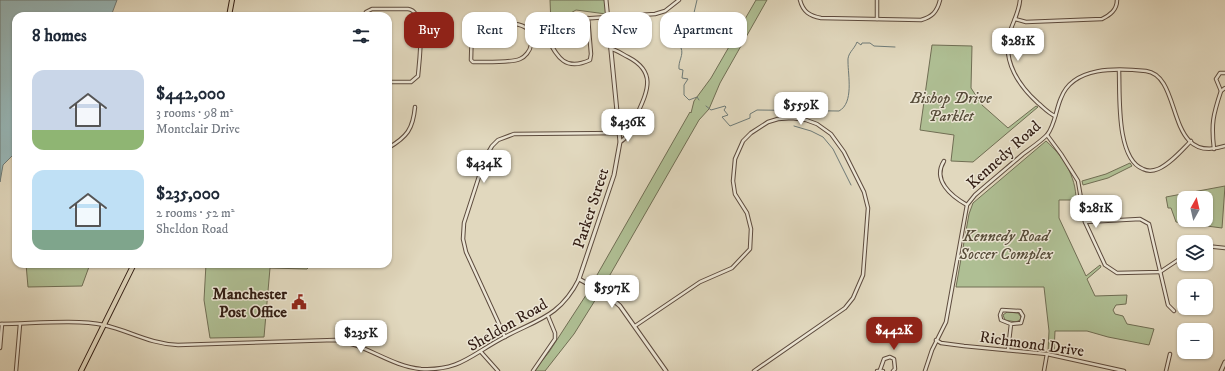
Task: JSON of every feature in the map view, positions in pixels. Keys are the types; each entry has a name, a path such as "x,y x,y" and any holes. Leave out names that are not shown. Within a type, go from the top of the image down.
{"main road":[{"path":"230,12 232,0"},
{"path":"81,371 132,268"}],"street":[{"name":"Parker Street","path":"606,0 607,12"},
{"path":"652,14 665,11 679,0"},
{"path":"800,0 804,10 813,17 921,20 929,18 934,14 940,0"},
{"path":"877,0 877,18"},
{"path":"1020,0 1009,36 1008,47 1012,68 1024,90 1055,116"},
{"path":"1015,19 1026,22 1102,19 1111,14 1117,5 1117,0"},
{"path":"366,12 372,9 413,9 417,13 420,34 418,76 411,82 392,82"},
{"path":"514,23 523,25 532,38 531,46 527,54 520,59 473,62 471,60 472,24 514,23"},
{"path":"552,48 556,55 563,62 574,65 582,64 590,60 590,42"},
{"name":"Parker Street","path":"579,279 614,175 620,142 611,49"},
{"path":"611,49 640,64 648,81 645,97 629,131 620,142"},
{"path":"1119,71 1121,127 1131,161 1139,168 1146,170 1157,170 1170,161 1191,141 1197,147 1214,149 1225,146"},
{"name":"Kennedy Road","path":"925,371 936,340 946,322 967,205 975,195 1047,135 1064,91 1070,82 1078,77 1092,72 1119,71 1148,72 1156,74 1162,80 1178,120 1191,141"},
{"path":"1221,91 1216,79 1220,73 1225,73"},
{"path":"1214,149 1211,128 1212,118 1221,91 1225,88"},
{"path":"392,145 407,135 412,126 415,107"},
{"path":"634,326 700,282 732,268 750,249 751,229 747,213 736,194 733,181 733,169 739,150 751,133 768,122 791,118 806,120 824,129 837,141 864,192 868,208 863,275 853,298 845,308 754,371"},
{"path":"505,337 466,252 462,239 465,219 488,151 498,140 514,134 620,133"},
{"path":"1047,135 1078,181 1085,222 1105,266 1117,273 1160,272 1177,261"},
{"path":"944,161 940,167 941,181 950,194 967,205"},
{"path":"1085,222 1140,219 1149,224 1168,305 1174,311"},
{"path":"1213,247 1225,248"},
{"path":"579,279 607,294 620,306 666,371"},
{"name":"Sheldon Road","path":"1,324 90,323 105,325 153,342 178,345 323,340 342,341 366,348 396,364 422,370 452,367 471,359 505,337 548,316 566,300 579,279"},
{"path":"1002,310 1014,310 1022,314 1023,318 1021,323 1011,324 1001,320 1000,314 1002,310"},
{"path":"532,371 555,339 555,333 548,316"},
{"path":"0,348 1,324"},
{"path":"16,371 20,324"},
{"path":"1008,350 1011,324"},
{"name":"Richmond Drive","path":"936,340 948,344 1047,354 1124,371"},
{"path":"481,352 498,371"},
{"path":"1044,371 1047,354"},
{"path":"1166,371 1170,354"},
{"path":"880,371 884,358 890,357 894,359 896,364 896,369 893,371"},
{"path":"1221,371 1225,362"}],"green space":[{"path":"550,0 605,0 606,12 598,13 576,10 572,12 550,12"},
{"path":"756,0 767,0 747,35 747,16"},
{"name":"Bishop Drive Parklet","path":"932,45 972,46 971,88 982,105 1008,128 1036,106 1038,107 973,162 951,161 954,135 920,130"},
{"path":"728,48 740,48 720,83 709,109 699,120 603,287 593,282 690,112 691,113 694,101 711,78"},
{"name":"Kennedy Road Soccer Complex","path":"1046,141 1063,160 1074,183 1076,200 1059,200 1059,218 1086,276 1100,265 1101,267 1087,279 1095,296 1127,295 1126,304 1116,305 1113,310 1115,314 1123,316 1127,324 1154,329 1149,345 1108,337 1087,331 1055,331 1054,352 1048,351 1049,331 1044,287 956,287 969,214 973,203"},
{"path":"1130,163 1132,166 1108,178 1083,185 1082,181 1106,174"},
{"path":"1225,186 1222,228 1213,227 1213,191 1198,191"},
{"path":"1177,195 1177,222 1171,208 1168,208 1166,197"},
{"path":"26,268 89,268 82,286 28,287"},
{"path":"206,268 270,268 264,337 210,338 204,300"},
{"path":"270,268 308,268 307,269"},
{"path":"590,289 599,294 574,334 545,371 534,371 549,352"},
{"path":"1007,312 1018,313 1021,317 1020,320 1016,322 1005,320 1003,315"}],"water":[{"path":"0,0 117,0 112,12 12,12 12,156 3,165 0,182"}],"waterway":[{"path":"697,0 689,34 686,36 687,43 681,48 682,53 679,69 683,70 682,78 688,79 684,85 684,95 689,100 697,97 699,100"},
{"path":"706,106 711,110 725,106 726,107 724,110 728,115 722,117 730,126 750,118 750,114 757,110 839,111 847,102 849,88 848,59 857,42 861,45 862,43 870,43 874,46 895,47"},
{"path":"794,126 811,131 823,137 833,149 851,185"}],"place":[{"name":"Manchester Post Office","path":"299,302"}]}
